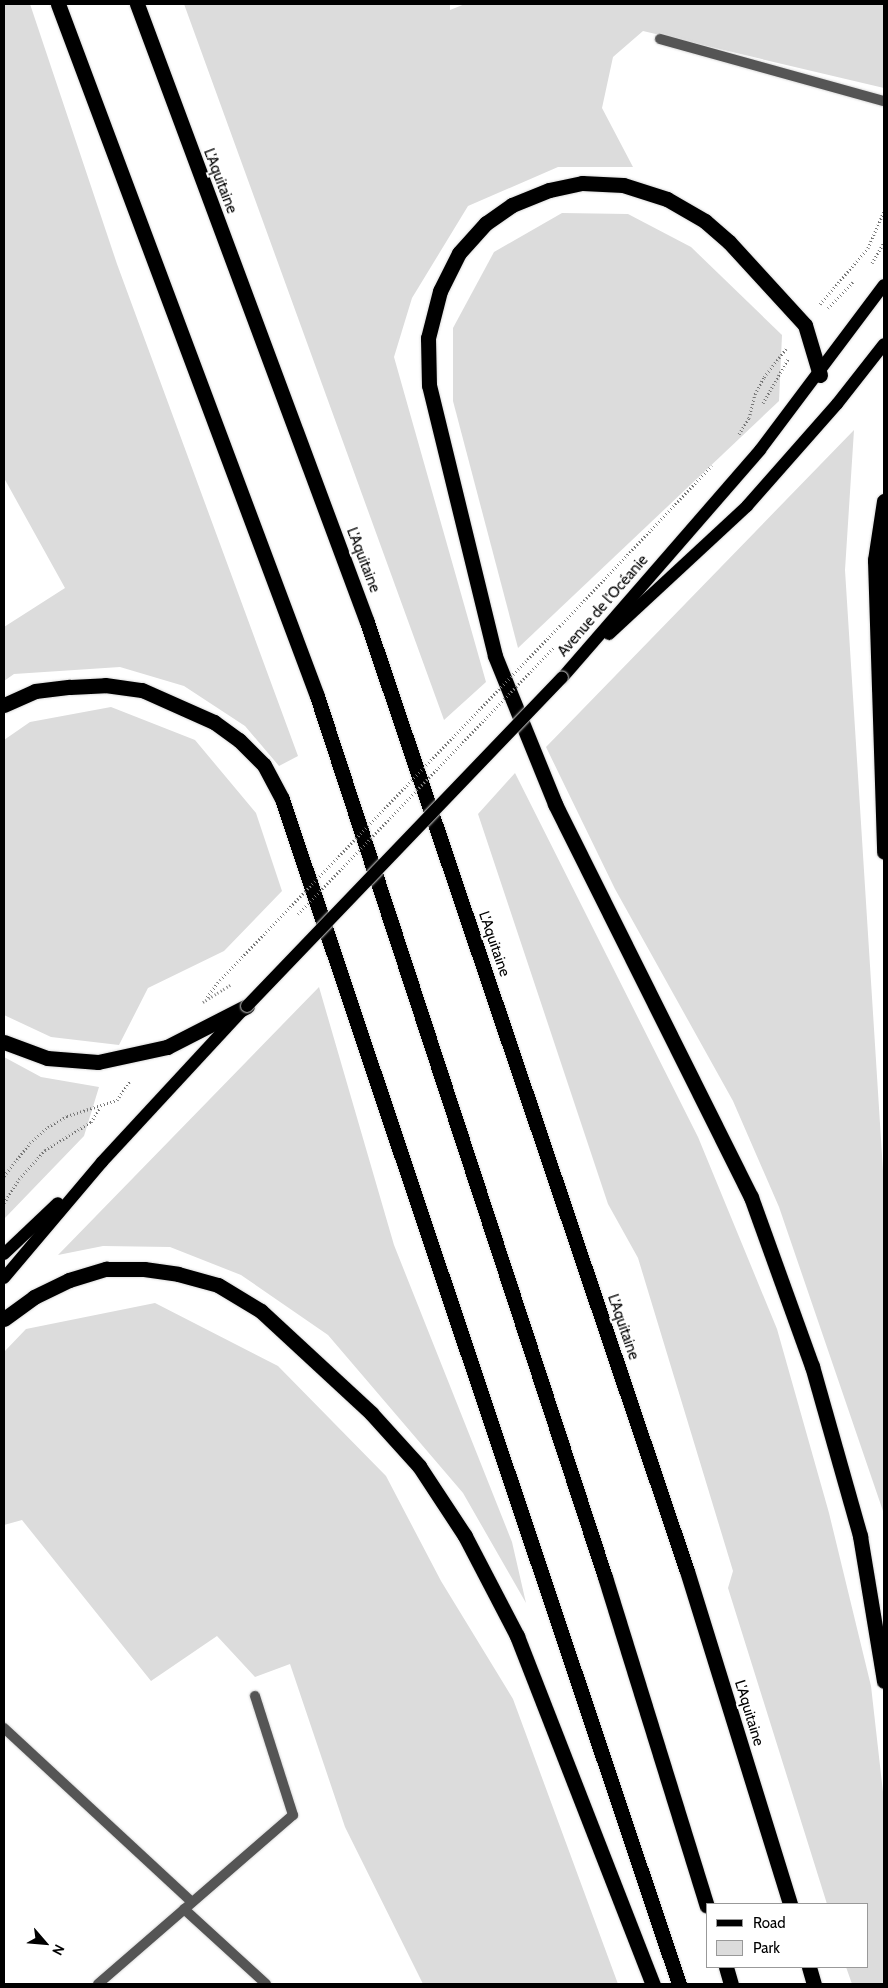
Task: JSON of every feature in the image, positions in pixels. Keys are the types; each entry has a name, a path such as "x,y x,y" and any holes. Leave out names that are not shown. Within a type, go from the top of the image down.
{"highway":[{"path":"58,4 317,696 605,1577 706,1903"},
{"name":"L'Aquitaine","path":"137,4 367,622 684,1562 790,1903"},
{"path":"820,375 805,324 735,248 705,221 667,199 623,185 582,183 549,190 512,205 486,223 459,253 440,291 428,338 429,385 434,412 495,656 555,804 751,1197 812,1366 860,1536 884,1681"},
{"path":"884,501 875,560 884,852"},
{"path":"4,705 35,692 70,687 105,685 142,690 214,722 239,740 264,765 288,818 679,1984"},
{"path":"4,1042 47,1058 98,1062 167,1047 247,1006"},
{"path":"4,1319 34,1297 69,1280 106,1269 144,1269 178,1274 218,1284 261,1311 371,1413 419,1466 465,1536 517,1636 653,1984"},
{"path":"726,1968 731,1984"},
{"path":"809,1968 814,1984"}],"main road":[{"name":"Avenue de l'Océanie","path":"562,678 760,450 820,375 884,285"},
{"name":"Avenue de l'Océanie","path":"562,678 747,506 837,404 884,344"},
{"path":"4,1278 102,1162 247,1006 562,678"},
{"path":"4,1254 102,1162"}],"lane":[{"path":"660,39 884,101"},
{"path":"98,1984 293,1815 255,1696"},
{"path":"4,1728 188,1905 266,1984"}],"path":[{"path":"821,304 868,248 884,211"},
{"path":"734,441 749,418 755,394 764,377 791,342"},
{"path":"220,980 560,626 714,462"},
{"path":"295,917 554,647"},
{"path":"202,1002 234,981"},
{"path":"4,1176 30,1143 48,1127 83,1110 100,1108 117,1100 130,1082"},
{"path":"4,1203 19,1180 45,1150 91,1122 100,1108"}],"green space":[{"path":"4,4 30,4 117,264 298,756 279,766 245,726 184,686 120,667 14,674 4,681 4,627 65,588 4,478"},
{"path":"184,4 450,4 450,10 465,4 884,4 884,88 643,31 613,57 602,108 633,167 558,167 468,206 412,298 394,357 486,682 444,720"},
{"path":"562,213 628,214 691,247 782,335 779,401 518,648 453,401 453,328 494,252"},
{"path":"854,430 845,570 884,1187 884,1514 779,1207 733,1101 615,889 546,747"},
{"path":"111,707 195,740 256,813 282,891 224,951 148,988 119,1045 51,1037 4,1015 4,740 30,722"},
{"path":"515,773 698,1137 777,1329 829,1513 871,1686 884,1801 884,1984 852,1984 846,1968 868,1968 868,1903 827,1903 728,1588 733,1571 638,1258 608,1204 478,814"},
{"path":"319,987 394,1245 512,1542 526,1603 463,1493 328,1335 241,1275 170,1247 103,1246 58,1255"},
{"path":"4,1057 41,1077 99,1087 84,1136 4,1219"},
{"path":"155,1303 278,1366 386,1476 441,1581 513,1699 618,1984 423,1984 345,1827 290,1664 255,1677 217,1636 151,1681 22,1520 4,1525 4,1352 26,1329"}]}
